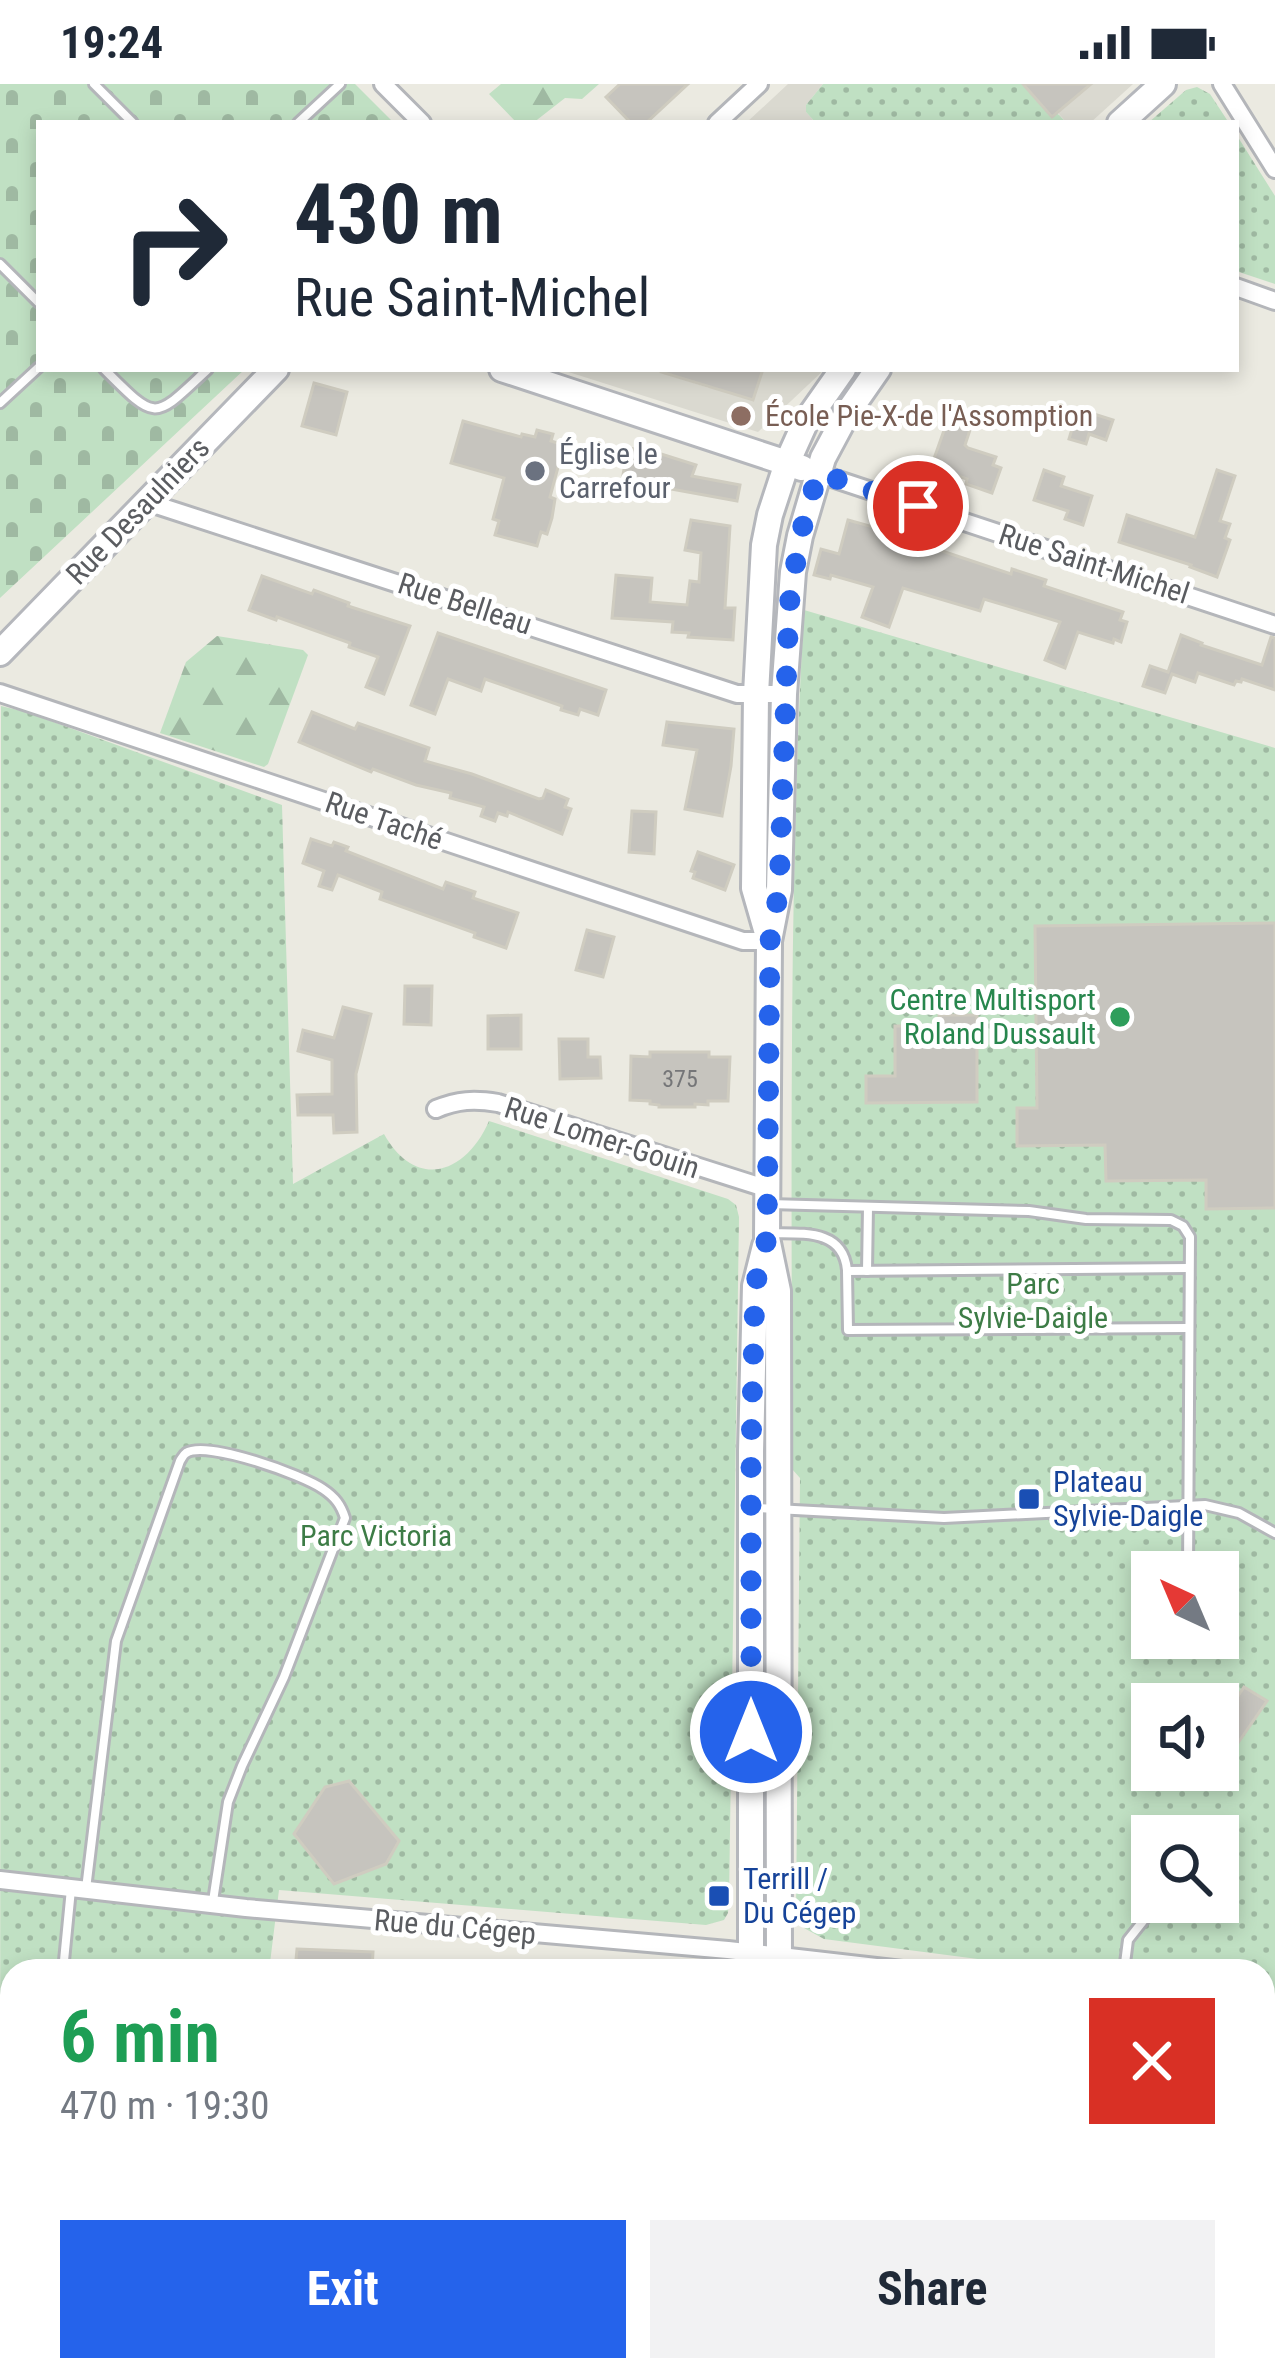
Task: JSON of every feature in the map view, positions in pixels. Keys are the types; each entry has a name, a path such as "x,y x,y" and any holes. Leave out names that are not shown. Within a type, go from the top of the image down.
{"street":[{"path":"383,84 419,120"},
{"path":"720,120 760,84"},
{"path":"1123,120 1162,84"},
{"path":"1222,84 1275,169"},
{"path":"1239,288 1275,301"},
{"name":"Rue Desaulniers","path":"0,653 273,372"},
{"name":"Rue Saint-Michel","path":"511,372 1275,625"},
{"path":"770,941 754,888 756,694 764,545 787,463 805,424 841,372"},
{"path":"780,1959 778,1291 767,1236 767,1197 770,941 779,890 784,694 793,572 818,473 846,415 876,372"},
{"name":"Rue Belleau","path":"147,502 736,694 784,694"},
{"name":"Rue Taché","path":"0,693 743,941 770,941"},
{"name":"Rue Lomer-Gouin","path":"436,1109 467,1100 498,1103 767,1197"},
{"path":"751,1959 750,1508 755,1286 767,1236"},
{"name":"Rue du Cégep","path":"0,1880 723,1959"}],"lane":[{"path":"94,84 130,120"},
{"path":"301,120 340,84"},
{"path":"0,264 36,300"},
{"path":"0,404 36,370"},
{"path":"107,372 149,409 175,399 205,372"},
{"path":"767,1197 868,1207 1171,1220 1183,1226 1190,1237 1188,1551"},
{"path":"867,1271 868,1207"},
{"path":"767,1236 822,1236 842,1251 846,1256 848,1330 1189,1328"},
{"path":"847,1271 1189,1268"},
{"path":"65,1959 118,1633 180,1461 196,1451 242,1457 287,1471 321,1487 336,1499 346,1518 284,1677 228,1802 213,1904"},
{"path":"750,1508 944,1518 1219,1507 1275,1533"},
{"path":"1126,1959 1128,1940 1141,1923"}],"shaded area":[{"path":"788,84 823,84 806,105 813,120 749,120"},
{"path":"1091,84 1133,84 1093,120 1064,120 1058,113"},
{"name":"École Pie-X-de l'Assomption","path":"568,372 659,372 753,399 762,372 822,372 758,432"}],"green space":[{"path":"0,84 355,84 391,120 36,120 36,372 242,372 0,598"},
{"path":"501,84 599,84 582,99 565,98 537,120 514,120 489,94"},
{"path":"823,84 1023,84 1051,117 1057,113 1064,120 813,120 806,105"},
{"path":"1197,87 1210,94 1227,120 1151,120 1186,90"},
{"path":"1239,139 1275,196 1275,284 1239,272"},
{"name":"Parc Sylvie-Daigle","path":"804,610 1275,748 1275,1959 978,1959 824,1939 804,1928 796,1916 800,1478 792,1469 793,930"},
{"path":"217,636 303,650 308,655 264,767 160,733 186,662"},
{"name":"Parc Victoria","path":"1,706 282,805 293,1184 384,1134 411,1163 440,1169 467,1153 489,1121 728,1199 736,1205 739,1217 729,1900 724,1920 706,1925 279,1890 270,1959 0,1959"}],"building":[{"path":"620,84 688,84 649,120 628,120 606,97"},
{"path":"1023,84 1091,84 1052,117"},
{"path":"661,372 762,372 753,400"},
{"path":"314,383 347,392 336,435 302,426"},
{"path":"1078,409 1113,420 1106,440 1089,434 1086,444 1069,439"},
{"name":"Église le Carrefour","path":"463,421 521,437 535,437 537,430 553,434 551,441 564,445 550,497 555,499 552,518 537,546 495,535 499,521 493,519 504,478 451,463"},
{"path":"947,422 970,430 968,448 996,457 993,465 1001,468 992,493 931,467"},
{"path":"628,448 696,465 692,476 740,485 737,501 622,480"},
{"path":"1044,470 1064,477 1061,486 1092,496 1083,525 1065,519 1068,511 1034,500"},
{"path":"1217,470 1235,476 1220,521 1230,524 1225,538 1230,540 1217,577 1119,542 1127,515 1195,537"},
{"path":"691,520 730,526 725,608 735,608 733,640 688,637 689,633 672,632 673,622 612,618 616,575 652,578 650,602 687,605 690,581 699,582 701,553 685,550"},
{"path":"848,520 880,529 882,522 903,529 900,537 1011,574 1012,569 1046,580 1044,586 1123,612 1120,620 1127,622 1121,642 1078,632 1065,668 1045,660 1060,622 984,599 980,611 903,588 889,627 862,617 873,587 814,575 821,549 839,554"},
{"path":"262,576 410,626 384,694 366,687 378,657 249,610"},
{"path":"438,633 606,690 598,715 561,710 562,706 485,679 481,691 448,679 435,714 411,705"},
{"path":"1181,635 1262,665 1271,637 1275,638 1275,690 1242,679 1234,685 1198,673 1195,682 1172,674 1165,693 1143,686 1150,666 1168,672"},
{"path":"312,712 355,729 358,723 429,748 425,761 539,799 546,790 568,799 565,807 571,809 562,834 508,812 507,816 498,813 495,821 481,816 484,807 450,798 451,793 371,772 299,742"},
{"path":"667,722 734,729 722,816 685,809 697,750 663,745"},
{"path":"632,811 656,812 654,854 629,852"},
{"path":"311,839 348,847 346,851 443,889 446,882 475,892 473,898 518,913 506,948 380,899 382,892 338,875 332,890 319,886 324,871 303,863"},
{"path":"698,852 734,865 725,890 693,878"},
{"name":"Centre Multisport Roland Dussault","path":"1275,923 1275,1208 1206,1209 1206,1180 1106,1181 1105,1145 1017,1146 1017,1108 1037,1108 1035,926"},
{"path":"587,930 614,937 603,977 576,970"},
{"path":"405,986 432,986 431,1025 404,1024"},
{"path":"343,1007 371,1014 356,1074 357,1132 334,1133 333,1115 298,1115 297,1095 332,1094 332,1060 298,1051 303,1030 334,1038"},
{"path":"521,1015 521,1049 488,1049 488,1016"},
{"path":"939,1015 977,1015 977,1102 866,1103 866,1076 895,1076 895,1026 939,1026"},
{"path":"559,1039 588,1039 588,1057 600,1057 601,1078 560,1079"},
{"path":"650,1052 709,1052 709,1057 730,1057 728,1101 659,1107 650,1101 630,1100 631,1056 650,1057"},
{"path":"1244,1687 1267,1701 1239,1741 1239,1695"},
{"path":"349,1781 399,1841 386,1864 334,1884 294,1834 325,1787"},
{"path":"297,1949 373,1952 373,1959 296,1959"}],"place":[{"name":"École Pie-X-de l'Assomption","path":"741,416"},
{"name":"Église le Carrefour","path":"535,471"},
{"name":"Centre Multisport Roland Dussault","path":"1120,1017"},
{"name":"Plateau Sylvie-Daigle","path":"1029,1499"},
{"name":"Terrill / Du Cégep","path":"719,1896"}],"route":[{"path":"751,1732 755,1286 767,1238 770,941 779,890 784,694 793,572 818,473 918,506"}]}
